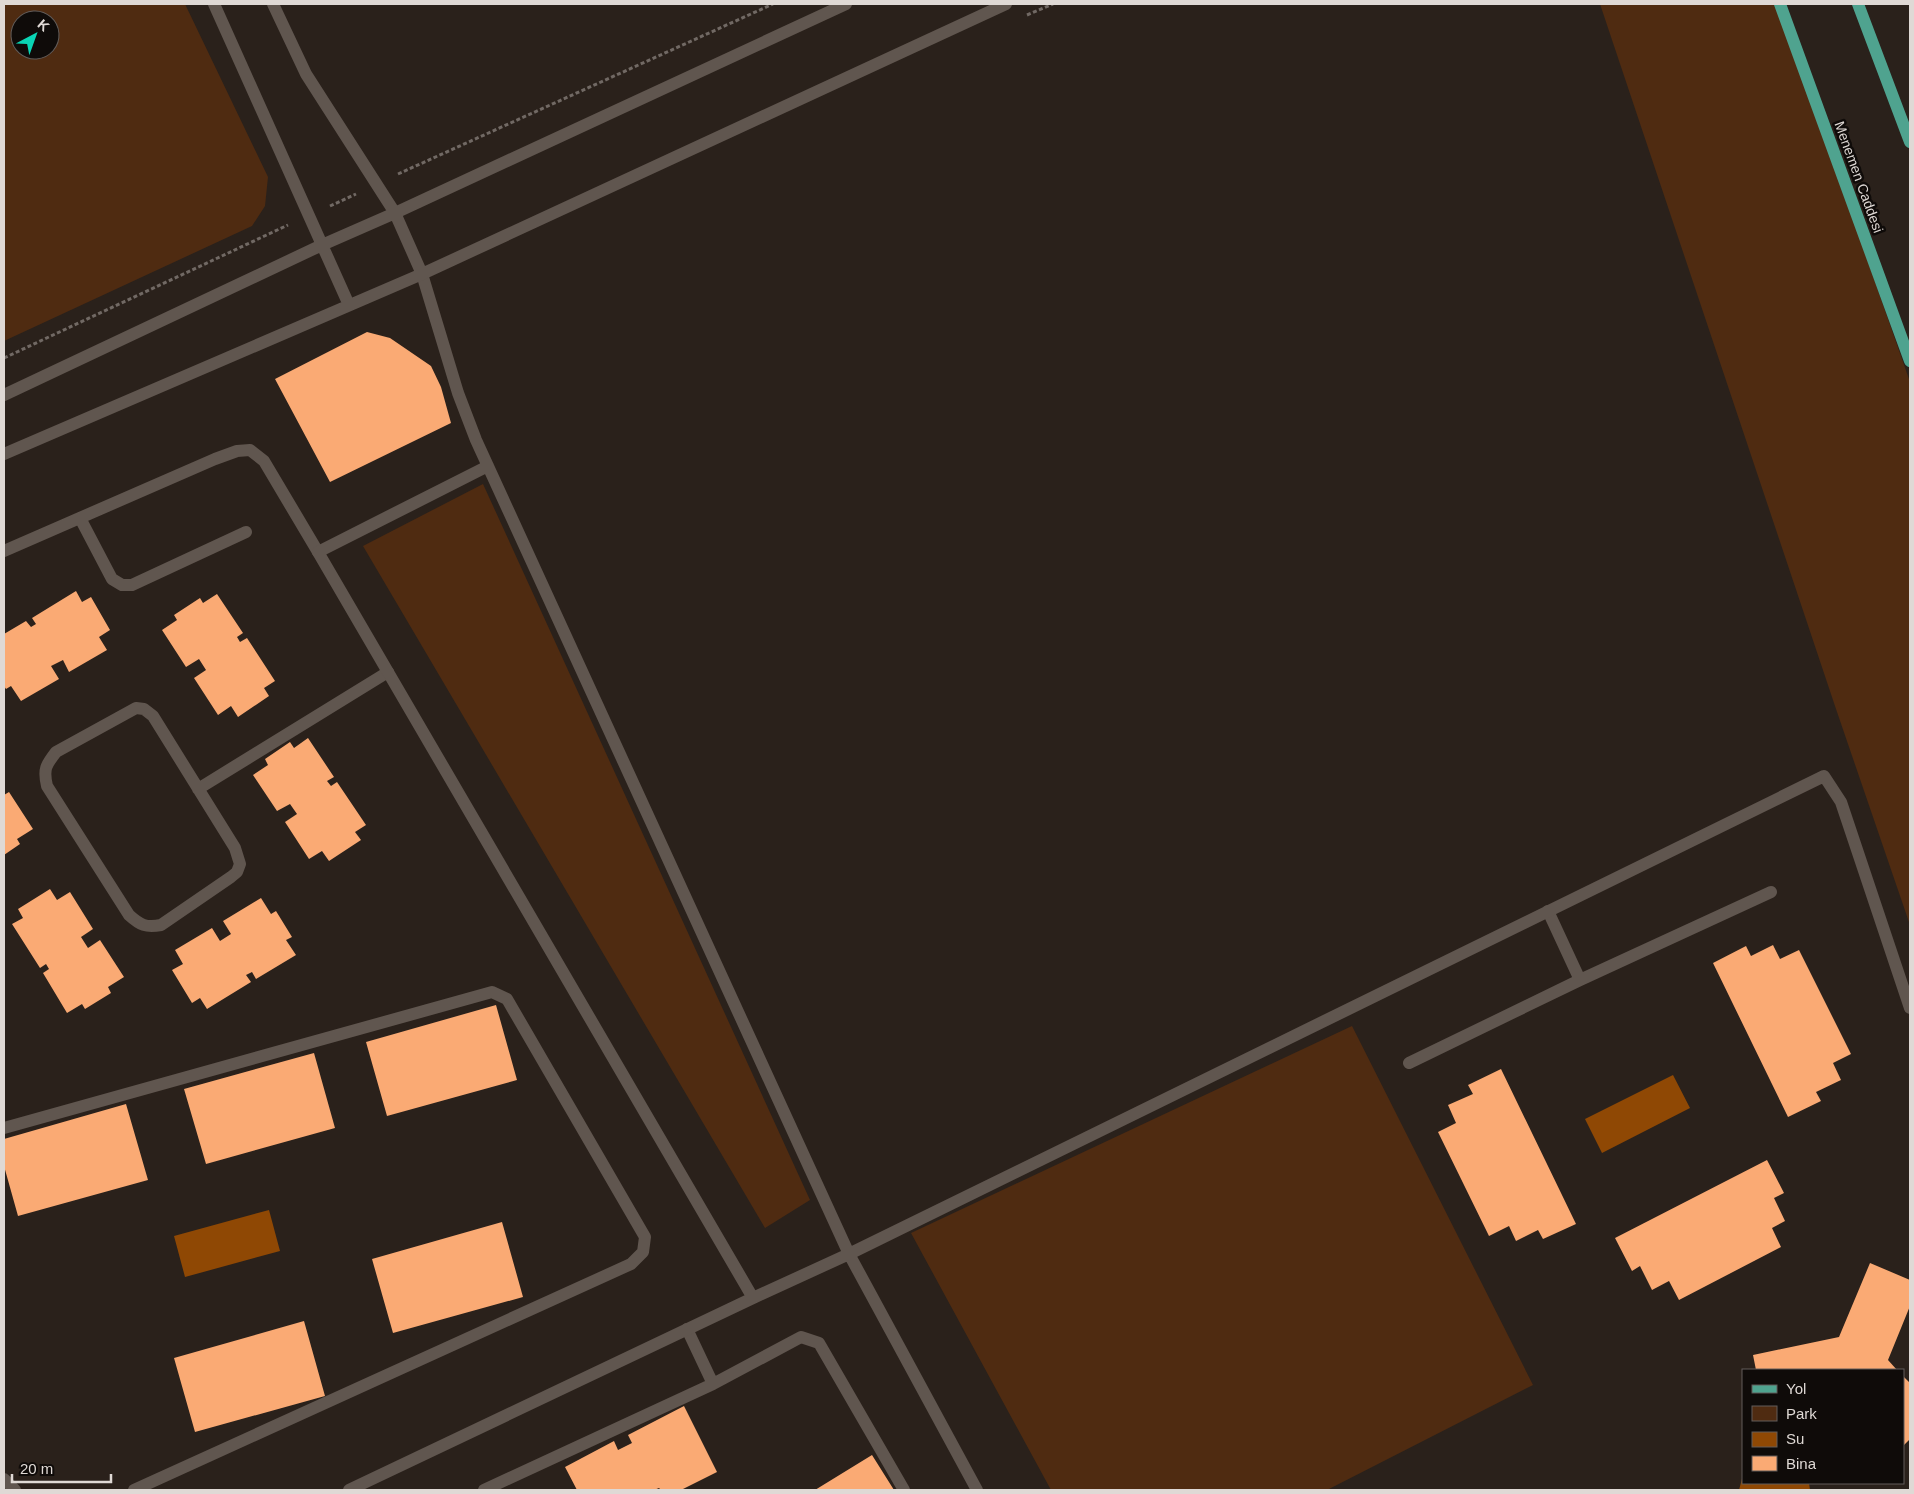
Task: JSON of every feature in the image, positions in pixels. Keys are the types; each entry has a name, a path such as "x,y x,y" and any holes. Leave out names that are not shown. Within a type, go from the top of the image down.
{"main road":[{"name":"Menemen Caddesi","path":"1780,4 1910,361"},
{"path":"1858,4 1910,142"}],"street":[{"path":"214,4 349,305"},
{"path":"273,4 306,74 395,213 422,274 458,393 476,440 849,1254 977,1490"},
{"path":"4,395 322,245 846,4"},
{"path":"4,454 422,274 1006,4"},
{"path":"4,550 237,451 250,450 264,460 753,1298"},
{"path":"318,552 488,466"},
{"path":"80,518 112,579 122,585 132,586 246,532"},
{"path":"198,789 388,672"},
{"path":"136,708 144,709 153,716 198,789 235,848 240,864 237,872 231,878 161,925 150,927 141,926 129,916 47,786 44,773 56,752 136,708"},
{"path":"349,1490 849,1254 1824,776 1841,802 1910,1008"},
{"path":"1409,1063 1580,980 1771,892"},
{"path":"1548,911 1580,980"},
{"path":"4,1128 492,992 507,999 645,1237 644,1252 631,1264 134,1490"},
{"path":"687,1329 713,1384"},
{"path":"484,1490 713,1384 801,1337 819,1343 904,1490"},
{"path":"4,1479 15,1490"}],"green space":[{"path":"4,4 185,4 268,177 265,206 252,226 4,341"},
{"path":"1600,4 1778,4 1910,382 1910,925 1836,709"},
{"path":"483,484 810,1200 765,1228 363,546"},
{"path":"1352,1026 1533,1385 1327,1490 1051,1490 911,1233"}],"water":[{"path":"1673,1075 1690,1108 1602,1153 1585,1119"},
{"path":"269,1210 280,1251 185,1277 174,1236"},
{"path":"1742,1479 1742,1484 1809,1484 1810,1490 1739,1490"}],"building":[{"path":"367,332 390,338 431,366 441,387 451,423 330,482 275,379"},
{"path":"76,591 82,602 91,597 110,630 99,637 107,650 69,672 63,660 51,666 59,679 21,701 11,686 6,689 4,686 4,634 26,621 31,627 36,624 32,618"},
{"path":"217,594 243,633 237,637 240,642 247,638 275,681 264,688 269,696 238,717 231,706 218,715 194,678 206,670 199,659 186,667 162,630 177,620 174,615 200,598 203,603"},
{"path":"308,738 334,777 327,781 331,786 337,782 366,825 355,832 361,840 329,861 322,851 309,859 285,822 297,814 290,804 277,811 253,775 268,765 265,759 290,742 294,748"},
{"path":"9,792 33,829 17,839 20,844 4,855 4,795"},
{"path":"50,889 57,900 70,892 93,929 81,937 88,948 100,940 124,977 108,987 111,993 85,1009 82,1004 67,1013 43,973 49,969 46,964 40,968 12,924 23,918 18,909"},
{"path":"261,898 271,914 276,911 292,937 286,940 296,955 256,979 252,972 246,975 251,982 207,1009 200,998 192,1003 172,970 183,964 175,950 212,928 220,941 231,934 223,921"},
{"path":"1773,945 1780,959 1799,950 1851,1054 1833,1063 1841,1080 1816,1092 1821,1101 1788,1117 1713,963 1746,946 1751,956"},
{"path":"496,1005 517,1080 387,1116 366,1042"},
{"path":"314,1053 335,1128 206,1164 184,1089"},
{"path":"1501,1069 1576,1224 1543,1239 1538,1230 1516,1241 1509,1226 1489,1236 1438,1132 1456,1123 1448,1105 1473,1094 1468,1085"},
{"path":"126,1104 148,1180 18,1216 4,1166 4,1139"},
{"path":"1767,1160 1784,1193 1774,1198 1785,1221 1772,1228 1781,1247 1679,1300 1669,1281 1652,1290 1640,1266 1632,1271 1615,1238"},
{"path":"502,1222 523,1297 393,1333 372,1259"},
{"path":"1870,1263 1910,1280 1910,1306 1888,1360 1896,1369 1756,1369 1753,1355 1839,1337"},
{"path":"304,1321 325,1396 195,1432 174,1358"},
{"path":"1904,1377 1910,1383 1910,1439 1904,1445"},
{"path":"684,1406 717,1472 681,1490 661,1490 659,1488 654,1490 577,1490 565,1467 614,1441 618,1450 632,1443 628,1435"},
{"path":"872,1455 894,1490 815,1490"}]}
